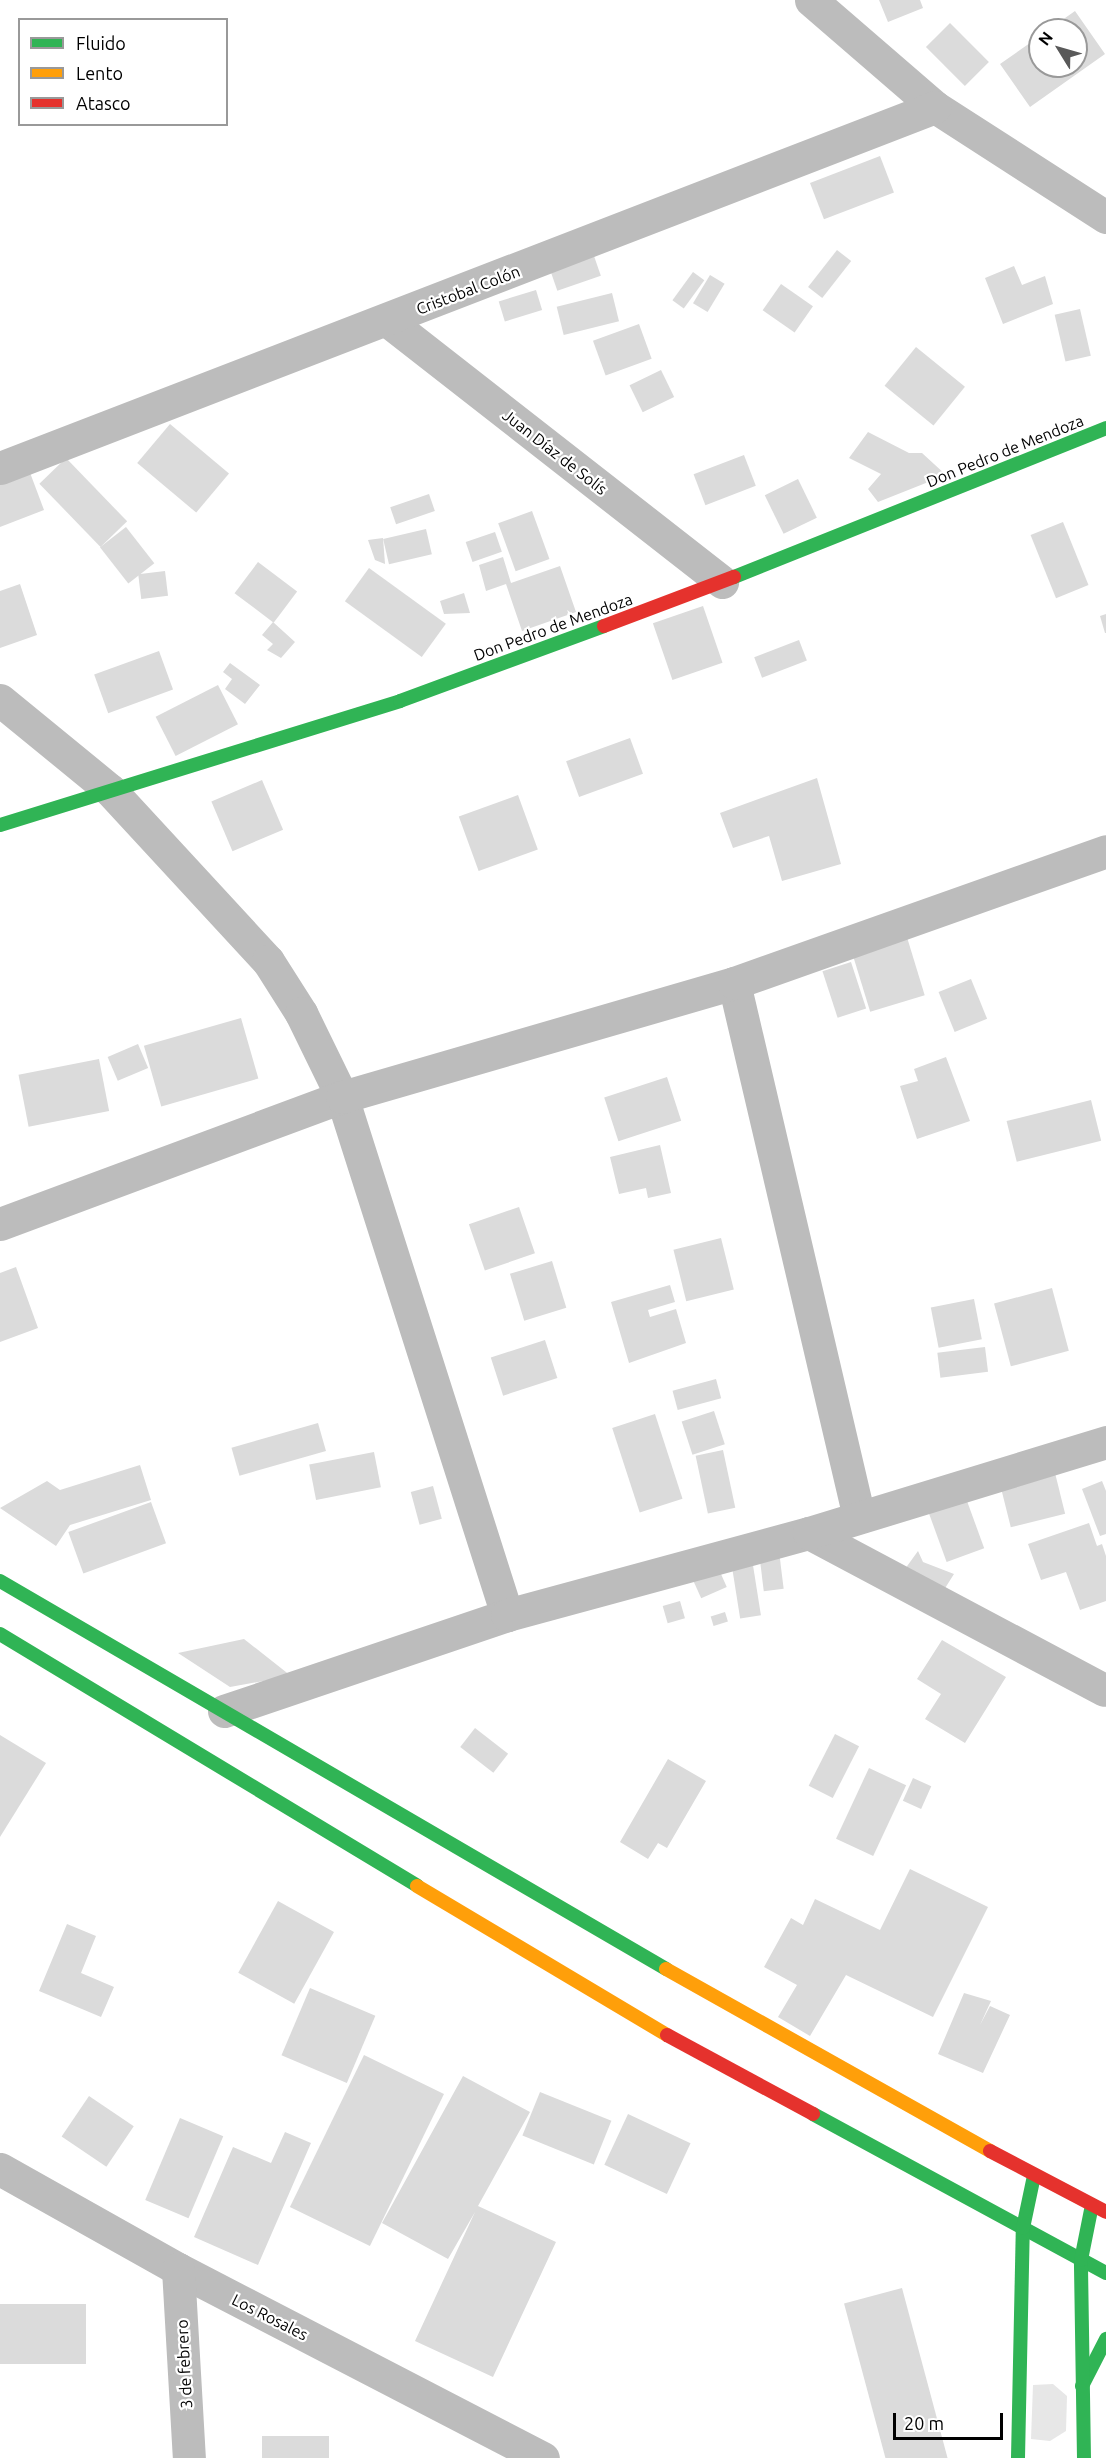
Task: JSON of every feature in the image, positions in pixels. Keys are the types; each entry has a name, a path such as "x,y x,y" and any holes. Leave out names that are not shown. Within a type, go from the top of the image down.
{"main road":[{"name":"Don Pedro de Mendoza","path":"0,825 400,701 723,582 1106,428"},
{"path":"0,1581 713,1996 1034,2176 1106,2212"},
{"path":"0,1634 633,2017 1106,2273"},
{"path":"1018,2458 1023,2228 1034,2176"},
{"path":"1084,2458 1080,2390 1081,2260 1092,2205"},
{"path":"1080,2390 1106,2339"}],"street":[{"path":"811,0 935,108 1106,217"},
{"name":"Cristobal Colón","path":"0,468 388,321 935,108"},
{"name":"Juan Díaz de Solís","path":"388,321 723,582"},
{"path":"0,700 110,790 268,961 302,1014 342,1097 507,1615"},
{"path":"0,1224 342,1097 734,983 1106,851"},
{"path":"734,983 859,1517"},
{"path":"224,1711 507,1615 809,1533 1106,1442"},
{"path":"809,1533 1104,1690"},
{"name":"Los Rosales","path":"0,2169 178,2269 543,2458"},
{"name":"3 de febrero","path":"178,2269 189,2458"}],"shaded area":[{"path":"1053,2384 1067,2396 1066,2431 1050,2441 1031,2439 1033,2385"}],"building":[{"path":"879,0 920,0 923,8 888,22"},
{"path":"1075,11 1080,18 1065,18"},
{"path":"950,23 989,62 965,86 926,47"},
{"path":"1088,30 1105,54 1088,66"},
{"path":"1028,44 1028,78 1071,78 1030,107 1000,64"},
{"path":"880,156 894,192 824,219 810,183"},
{"path":"837,250 851,261 822,298 808,287"},
{"path":"594,256 601,276 557,291 551,271"},
{"path":"1014,266 1022,285 1045,276 1053,304 1003,324 985,278"},
{"path":"693,272 704,280 684,309 672,300"},
{"path":"710,275 725,284 708,312 693,303"},
{"path":"781,284 813,306 795,333 763,310"},
{"path":"536,290 542,310 505,321 499,301"},
{"path":"612,293 619,321 564,335 557,307"},
{"path":"1080,309 1091,356 1065,362 1055,315"},
{"path":"639,324 652,359 606,376 593,341"},
{"path":"916,347 965,387 933,426 885,386"},
{"path":"661,370 674,397 643,412 630,385"},
{"path":"170,424 229,473 196,513 137,463"},
{"path":"868,432 909,453 922,453 946,475 878,502 868,489 881,474 849,458"},
{"path":"744,455 756,486 705,505 694,474"},
{"path":"66,458 127,521 101,547 39,484"},
{"path":"29,470 44,510 0,527 0,481"},
{"path":"798,479 817,518 784,534 765,495"},
{"path":"429,494 435,511 396,524 390,507"},
{"path":"532,511 549,559 516,571 498,523"},
{"path":"1063,522 1088,585 1056,598 1031,535"},
{"path":"126,527 154,563 128,584 100,547"},
{"path":"426,529 432,554 389,564 383,539"},
{"path":"495,532 502,552 473,562 466,542"},
{"path":"383,538 385,564 375,560 368,540"},
{"path":"503,557 511,583 560,566 576,612 522,631 506,584 486,591 479,565"},
{"path":"258,562 297,591 274,623 235,593"},
{"path":"369,568 446,624 422,657 345,601"},
{"path":"165,571 168,596 141,599 138,574"},
{"path":"20,584 37,635 0,648 0,591"},
{"path":"464,593 470,613 444,614 440,601"},
{"path":"703,606 723,663 672,680 653,623"},
{"path":"1106,614 1106,633 1105,633 1100,616"},
{"path":"273,622 295,642 281,658 267,650 273,644 262,635"},
{"path":"799,640 807,661 762,678 754,657"},
{"path":"159,651 173,690 108,713 94,675"},
{"path":"230,663 260,685 245,704 225,689 232,679 223,672"},
{"path":"218,685 238,724 176,756 156,717"},
{"path":"630,738 643,774 579,797 566,761"},
{"path":"817,778 841,864 782,881 769,836 733,848 720,813"},
{"path":"262,780 283,830 232,851 211,801"},
{"path":"518,795 538,850 479,871 459,817"},
{"path":"906,934 925,995 870,1012 851,951"},
{"path":"851,962 866,1009 838,1018 822,971"},
{"path":"971,979 987,1019 955,1032 939,992"},
{"path":"241,1018 258,1079 161,1106 144,1046"},
{"path":"138,1044 148,1068 118,1081 108,1057"},
{"path":"946,1057 970,1121 917,1139 900,1086 918,1081 914,1069"},
{"path":"99,1059 109,1111 29,1127 19,1075"},
{"path":"667,1077 681,1121 618,1141 604,1097"},
{"path":"1091,1100 1101,1141 1017,1162 1007,1121"},
{"path":"660,1145 671,1193 648,1198 646,1188 619,1194 610,1157"},
{"path":"519,1207 535,1253 485,1271 469,1224"},
{"path":"721,1238 734,1289 686,1301 673,1250"},
{"path":"552,1261 566,1308 524,1321 510,1274"},
{"path":"16,1267 38,1328 0,1342 0,1273"},
{"path":"670,1285 675,1302 648,1310 650,1317 676,1309 686,1343 629,1363 611,1302"},
{"path":"1052,1288 1069,1351 1011,1366 994,1304"},
{"path":"974,1299 982,1339 939,1348 931,1307"},
{"path":"545,1340 557,1378 503,1396 491,1358"},
{"path":"985,1347 988,1372 940,1378 937,1353"},
{"path":"716,1379 721,1398 678,1410 673,1391"},
{"path":"714,1411 725,1444 692,1455 682,1422"},
{"path":"655,1414 683,1499 640,1513 612,1428"},
{"path":"318,1423 326,1451 239,1476 231,1448"},
{"path":"723,1450 735,1508 708,1514 696,1456"},
{"path":"374,1452 381,1487 316,1500 309,1465"},
{"path":"140,1465 151,1500 70,1525 56,1546 0,1508 47,1481 60,1490"},
{"path":"1054,1469 1065,1514 1011,1527 1000,1483"},
{"path":"1102,1481 1106,1491 1106,1534 1100,1536 1082,1489"},
{"path":"433,1486 442,1519 420,1525 411,1492"},
{"path":"963,1490 984,1548 947,1562 925,1504"},
{"path":"151,1502 166,1543 83,1573 68,1532"},
{"path":"1089,1523 1097,1546 1102,1544 1106,1556 1106,1601 1080,1610 1066,1572 1041,1580 1028,1544"},
{"path":"779,1551 784,1589 764,1591 759,1553"},
{"path":"918,1551 923,1562 954,1574 942,1593 905,1569"},
{"path":"752,1559 761,1615 740,1619 731,1562"},
{"path":"717,1565 727,1587 701,1598 691,1576"},
{"path":"680,1601 685,1618 668,1623 663,1606"},
{"path":"725,1612 728,1622 714,1626 711,1616"},
{"path":"244,1639 291,1676 230,1687 178,1653"},
{"path":"942,1640 1006,1677 965,1743 925,1719 941,1694 917,1679"},
{"path":"475,1728 508,1754 493,1773 460,1747"},
{"path":"835,1734 859,1746 833,1798 809,1786"},
{"path":"0,1735 46,1763 0,1837"},
{"path":"668,1759 706,1781 667,1848 658,1843 648,1859 620,1842"},
{"path":"869,1768 906,1785 873,1856 836,1839"},
{"path":"913,1778 931,1786 921,1809 903,1801"},
{"path":"910,1869 988,1907 933,2017 846,1975 810,2036 778,2017 797,1985 764,1967 791,1918 803,1925 815,1899 880,1930"},
{"path":"278,1901 334,1932 294,2004 238,1973"},
{"path":"67,1924 96,1936 81,1973 114,1987 101,2017 39,1991"},
{"path":"310,1988 375,2016 347,2083 281,2055"},
{"path":"964,1993 991,2001 980,2025 990,2006 1010,2015 983,2073 938,2054"},
{"path":"364,2055 444,2094 370,2246 290,2207"},
{"path":"463,2076 530,2112 478,2206 556,2242 493,2377 415,2341 475,2212 448,2259 382,2223"},
{"path":"540,2092 611,2121 594,2164 522,2136"},
{"path":"89,2096 134,2126 106,2167 62,2137"},
{"path":"628,2114 691,2143 667,2194 604,2165"},
{"path":"180,2118 223,2136 188,2218 145,2200"},
{"path":"285,2132 311,2143 258,2265 194,2237 233,2147 271,2163"},
{"path":"902,2288 948,2458 885,2458 844,2304"},
{"path":"0,2304 86,2304 86,2364 0,2364"},
{"path":"262,2436 329,2436 329,2458 262,2458"}],"traffic: fast":[{"path":"734,577 1106,428"},
{"path":"0,825 400,701 604,626"},
{"path":"0,1581 666,1969"},
{"path":"0,1634 417,1886"},
{"path":"813,2114 1106,2273"},
{"path":"1018,2458 1023,2228 1034,2176"},
{"path":"1084,2458 1081,2260 1092,2205"},
{"path":"1082,2386 1106,2339"}],"traffic: slow":[{"path":"417,1886 667,2035"},
{"path":"666,1969 990,2151"}],"traffic: jam":[{"path":"604,626 734,577"},
{"path":"667,2035 813,2114"},
{"path":"990,2151 1106,2212"}]}
